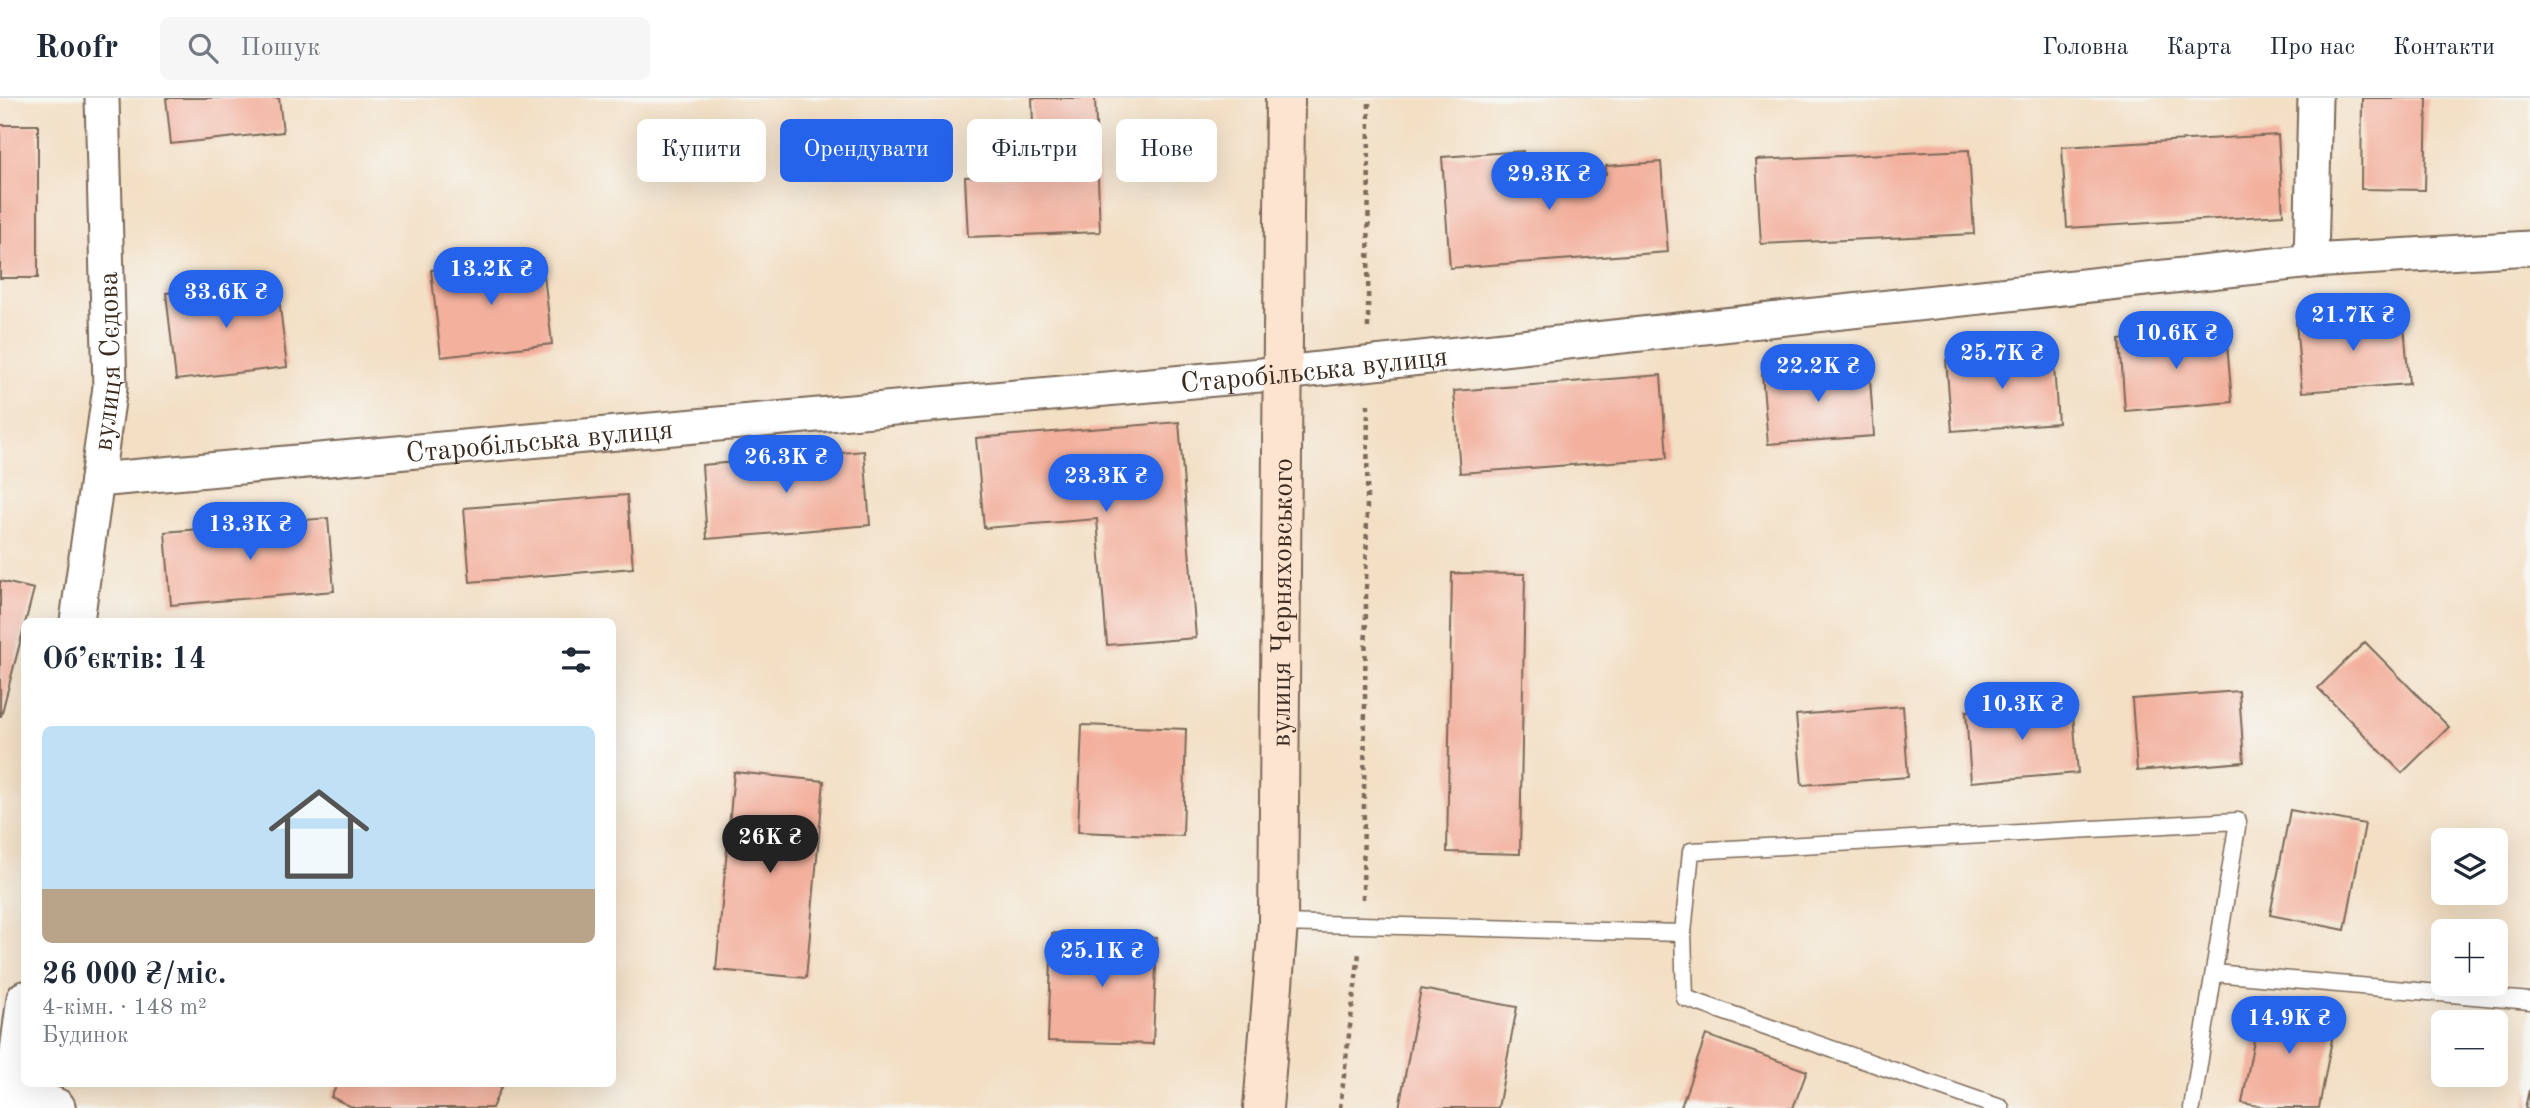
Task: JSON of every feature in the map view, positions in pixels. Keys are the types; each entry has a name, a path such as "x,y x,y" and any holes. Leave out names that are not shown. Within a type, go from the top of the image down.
{"main road":[{"name":"вулиця Черняховського","path":"1263,1108 1278,923 1285,98"}],"street":[{"name":"вулиця Сєдова","path":"77,618 110,387 103,98"},
{"path":"2311,261 2315,98"},
{"name":"Старобільська вулиця","path":"97,480 1283,373 2311,261 2530,248"},
{"path":"21,1013 5,1094 56,1108"}],"lane":[{"path":"2001,1108 1685,998 1683,933 1691,851 2238,821 2192,1108"},
{"path":"1278,923 1683,933"},
{"path":"2214,973 2530,1001"}],"path":[{"path":"1340,1108 1362,925 1368,98"}],"building":[{"path":"166,98 279,98 283,132 171,144"},
{"path":"1032,98 1095,98 1096,119 1033,119"},
{"path":"2362,98 2427,98 2425,190 2361,189"},
{"path":"0,125 38,125 38,278 0,278"},
{"path":"2278,135 2283,215 2067,228 2062,147"},
{"path":"1969,150 1974,234 1761,244 1756,160"},
{"path":"1523,151 1525,180 1606,174 1606,166 1661,162 1668,252 1450,268 1442,157"},
{"path":"965,177 967,182 1098,182 1100,232 968,237"},
{"path":"542,258 552,344 441,357 431,270"},
{"path":"277,280 287,367 176,380 166,293"},
{"path":"2403,313 2409,384 2302,392 2296,322"},
{"path":"2226,331 2232,402 2125,411 2120,339"},
{"path":"2053,352 2058,423 1952,431 1946,360"},
{"path":"1869,364 1874,436 1768,444 1762,373"},
{"path":"1661,375 1667,458 1460,473 1454,391"},
{"path":"1179,422 1196,638 1107,645 1097,519 984,528 976,438"},
{"path":"864,451 870,525 707,539 702,465"},
{"path":"627,495 633,568 470,582 464,508"},
{"path":"328,518 334,591 171,605 165,532"},
{"path":"1452,573 1525,574 1520,854 1447,852"},
{"path":"0,581 34,589 26,618 21,618 21,639 0,716"},
{"path":"2365,642 2449,727 2402,773 2318,688"},
{"path":"2239,691 2244,762 2137,771 2132,699"},
{"path":"2072,703 2078,773 1971,782 1966,711"},
{"path":"1903,706 1908,777 1802,785 1796,715"},
{"path":"1082,725 1186,729 1183,836 1078,832"},
{"path":"734,772 824,781 806,978 716,970"},
{"path":"2290,810 2365,824 2345,930 2270,915"},
{"path":"1052,933 1157,938 1153,1044 1048,1041"},
{"path":"1421,989 1517,1007 1498,1108 1399,1108"},
{"path":"2262,998 2337,1013 2319,1108 2269,1108 2242,1103"},
{"path":"1706,1035 1807,1071 1793,1108 1681,1107"},
{"path":"336,1087 501,1087 492,1108 354,1108 331,1097"},
{"path":"2529,1090 2530,1108 2525,1108"}]}
